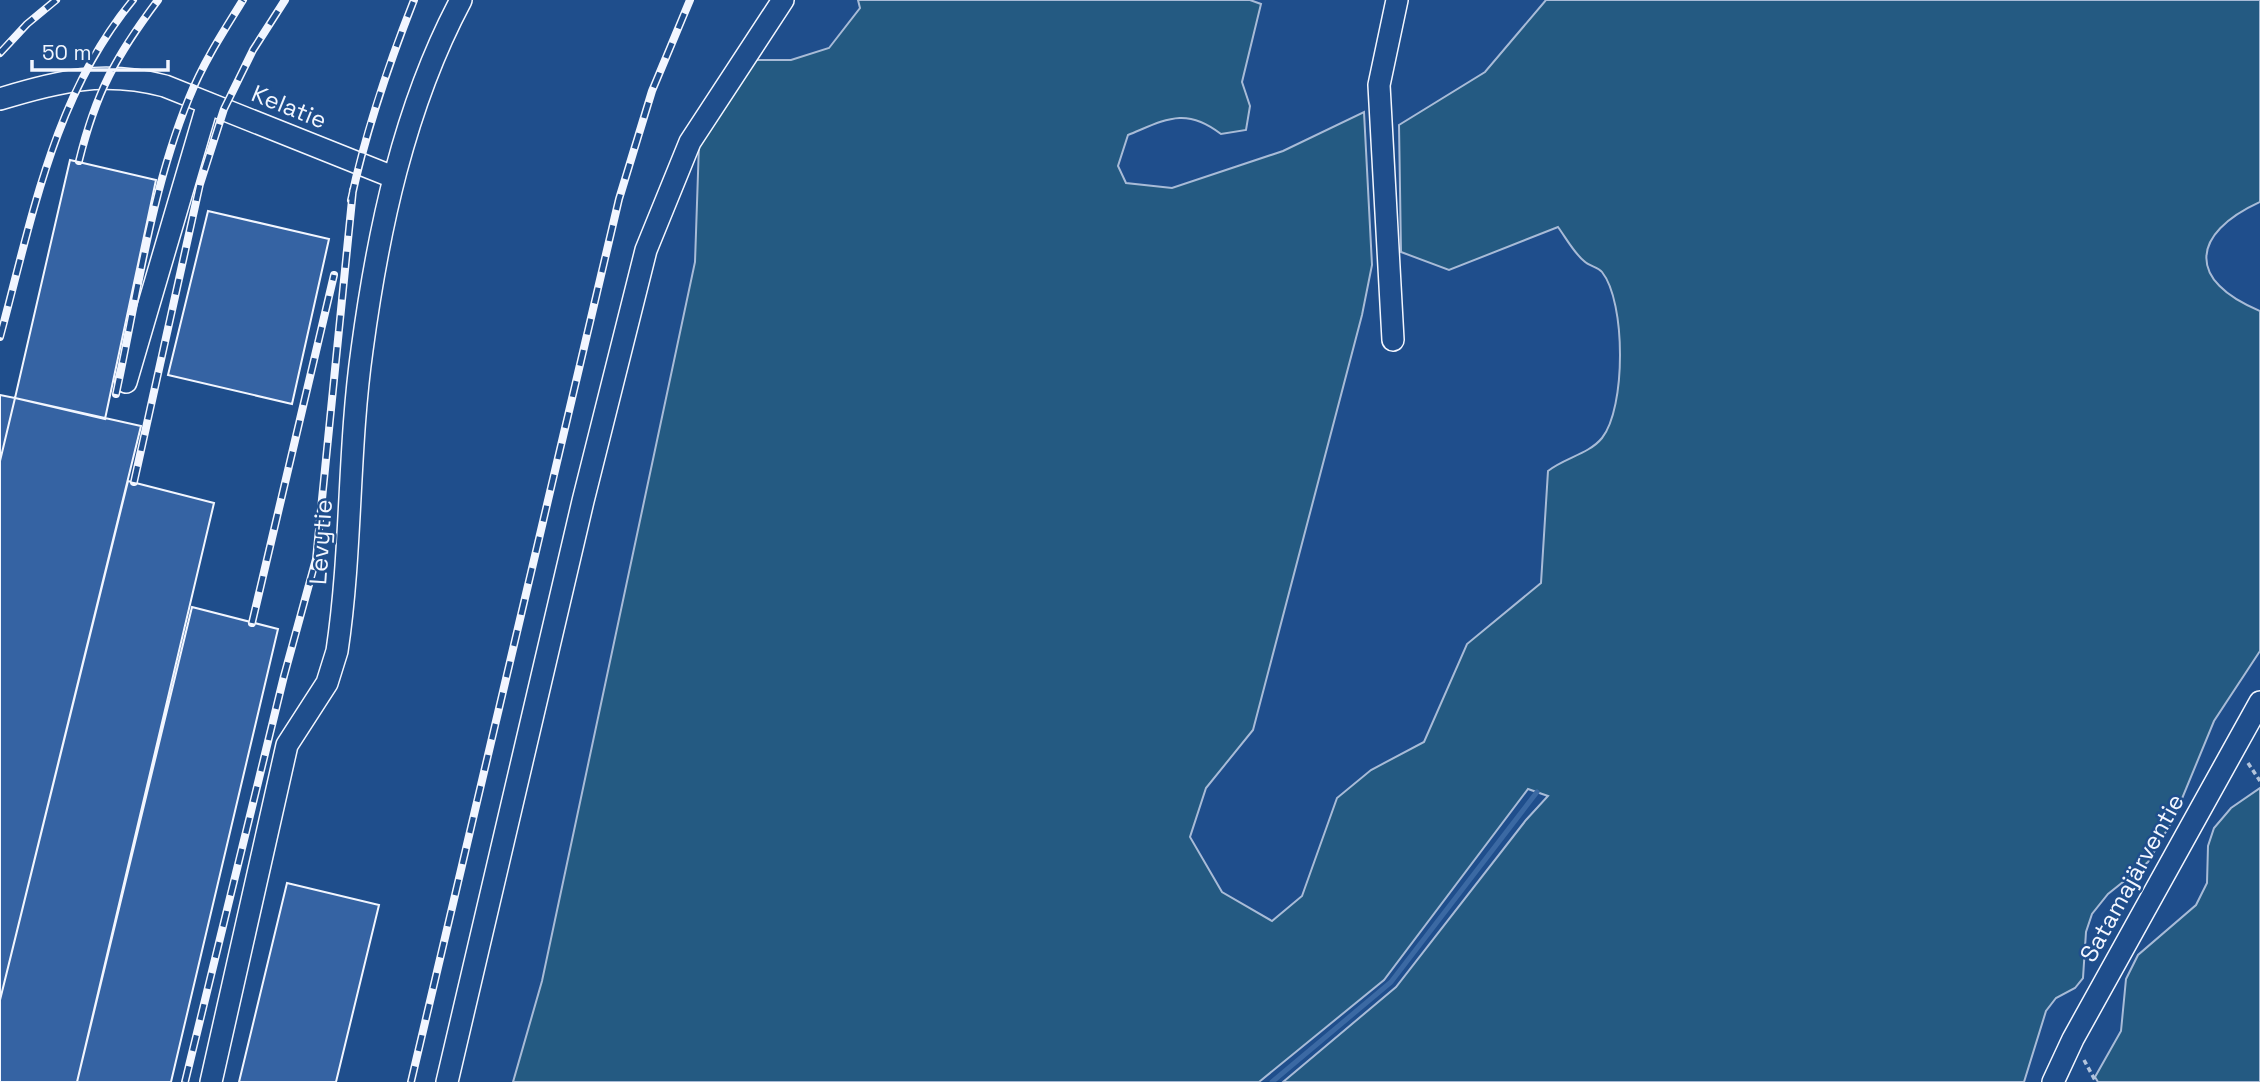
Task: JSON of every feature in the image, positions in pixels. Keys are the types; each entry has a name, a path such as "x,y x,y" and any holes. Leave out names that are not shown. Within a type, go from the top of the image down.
{"street":[{"name":"Levytie","path":"211,1082 287,745 327,683 337,651 362,351 393,177 429,71 461,0"},
{"path":"447,1082 583,501 646,250 690,142 783,0"},
{"path":"1393,340 1379,85 1397,0"},
{"name":"Kelatie","path":"0,99 55,83 107,76 165,86 393,177"},
{"path":"126,382 208,103"},
{"name":"Satamajärventie","path":"2053,1082 2073,1039 2260,702"}],"path":[{"path":"2248,763 2260,781"}],"shaded area":[{"path":"858,0 1250,0 1261,4 1242,82 1250,106 1246,130 1221,134 1196,120 1175,118 1128,135 1118,166 1126,183 1172,188 1283,151 1364,112 1372,265 1362,315 1253,730 1206,788 1190,837 1222,892 1272,921 1302,896 1337,798 1371,770 1424,742 1467,644 1541,583 1548,471 1602,438 1610,423 1619,380 1619,330 1610,287 1602,272 1580,258 1558,227 1449,270 1401,252 1399,125 1485,72 1546,0 2260,0 2260,202 2220,228 2210,243 2206,257 2209,272 2219,286 2236,299 2260,311 2260,651 2214,721 2174,818 2148,862 2108,894 2092,914 2086,932 2083,978 2075,988 2056,998 2046,1011 2024,1082 1283,1082 1396,987 1526,820 1548,796 1528,789 1384,980 1259,1082 513,1082 542,981 695,262 699,144 752,60 791,60 829,48 860,8"},
{"path":"2260,788 2260,1082 2098,1082 2095,1077 2121,1031 2126,979 2138,955 2196,905 2207,883 2208,846 2214,828 2231,808"}],"building":[{"path":"70,160 156,180 105,419 15,398"},
{"path":"208,211 329,239 292,404 168,375"},
{"path":"0,395 15,398 0,461"},
{"path":"15,398 141,426 0,1000 0,461"},
{"path":"128,481 214,503 77,1082 0,1082 0,1000"},
{"path":"192,607 278,629 171,1082 77,1082"},
{"path":"287,883 379,905 336,1082 239,1082"}],"waterway":[{"path":"1272,1082 1391,982 1537,792"}],"railway":[{"path":"0,53 27,24 56,0"},
{"path":"0,337 35,204 64,118 106,37 133,0"},
{"path":"79,161 100,95 109,76 130,39 158,0"},
{"path":"116,394 146,244 176,133 201,72 243,0"},
{"path":"134,482 200,184 224,109 253,50 285,0"},
{"path":"351,200 378,99 414,0"},
{"path":"411,1082 619,199 652,91 690,0"},
{"path":"185,1082 284,676 316,559 353,190"},
{"path":"252,623 334,275"}]}
